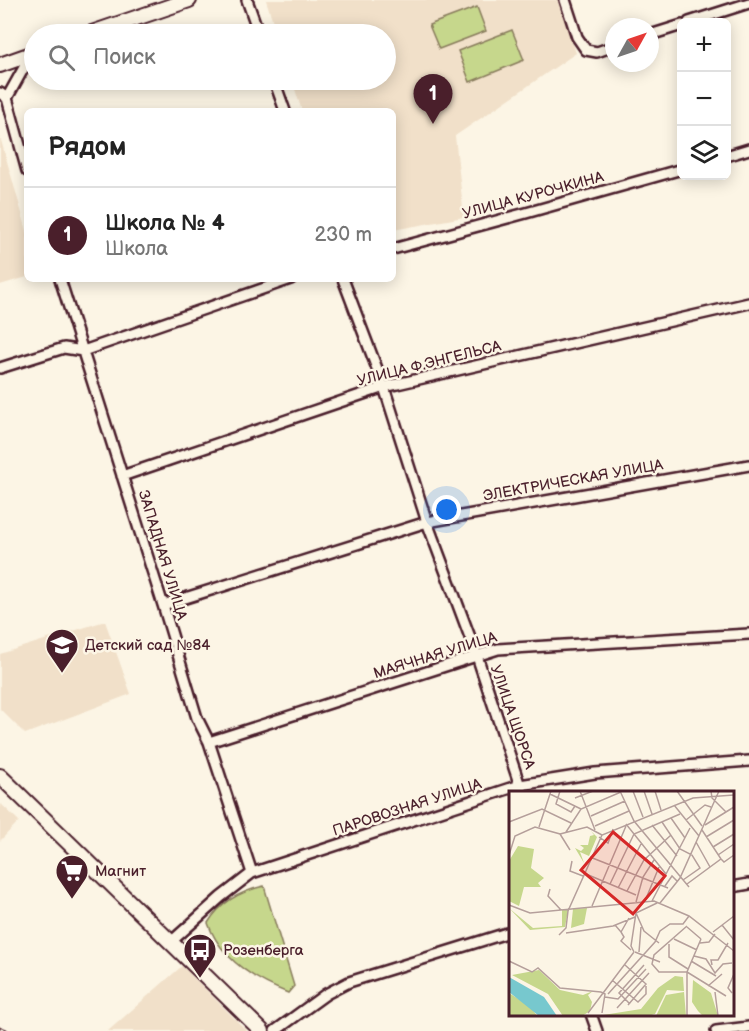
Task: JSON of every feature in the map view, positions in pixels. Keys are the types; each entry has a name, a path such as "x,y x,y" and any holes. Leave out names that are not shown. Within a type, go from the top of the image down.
{"street":[{"path":"118,24 189,0"},
{"path":"247,0 255,24"},
{"path":"565,0 577,37 586,50 597,52 605,49"},
{"path":"702,18 749,3"},
{"path":"659,32 677,26"},
{"path":"0,65 24,57"},
{"path":"24,66 3,95 24,162"},
{"path":"278,90 284,108"},
{"path":"731,154 749,149"},
{"name":"УЛИЦА КУРОЧКИНА","path":"396,248 677,170"},
{"name":"ЗАПАДНАЯ УЛИЦА","path":"61,282 197,718 209,742 252,873"},
{"path":"0,368 64,348 83,351 282,282"},
{"name":"УЛИЦА ЩОРСА","path":"343,282 384,387 427,522 477,656 521,789"},
{"name":"УЛИЦА Ф.ЭНГЕЛЬСА","path":"122,476 384,387 749,303"},
{"name":"ЭЛЕКТРИЧЕСКАЯ УЛИЦА","path":"163,605 427,522 749,465"},
{"name":"МАЯЧНАЯ УЛИЦА","path":"209,742 498,649 749,634"},
{"name":"ПАРОВОЗНАЯ УЛИЦА","path":"521,789 595,773 749,761"},
{"path":"0,776 262,1031"},
{"name":"ПАРОВОЗНАЯ УЛИЦА","path":"172,941 252,873 509,793"},
{"path":"734,887 749,884"},
{"path":"275,1031 326,993 349,982 509,932"},
{"path":"592,1016 597,1031"},
{"path":"716,1031 749,1027"}],"shaded area":[{"path":"266,0 558,0 576,53 455,136 464,217 396,229 396,108 301,108 295,90 396,90 396,24 274,24"},
{"path":"0,137 24,221 24,278 0,285"},
{"name":"Детский сад №84","path":"105,621 131,694 25,734 0,709 0,654"},
{"path":"0,803 19,821 0,841"},
{"path":"182,966 247,1031 108,1031"}],"green space":[{"path":"477,7 486,31 439,49 429,25"},
{"path":"512,30 524,60 470,82 458,51"},
{"path":"264,886 294,986 288,993 263,982 240,966 221,947 208,923 219,909 232,899"}],"railway":[{"path":"0,1029 5,1031"}],"place":[{"name":"Школа № 4","path":"433,124"},
{"name":"Детский сад №84","path":"62,674"},
{"name":"Магнит","path":"72,900"},
{"name":"Розенберга","path":"200,979"}]}
